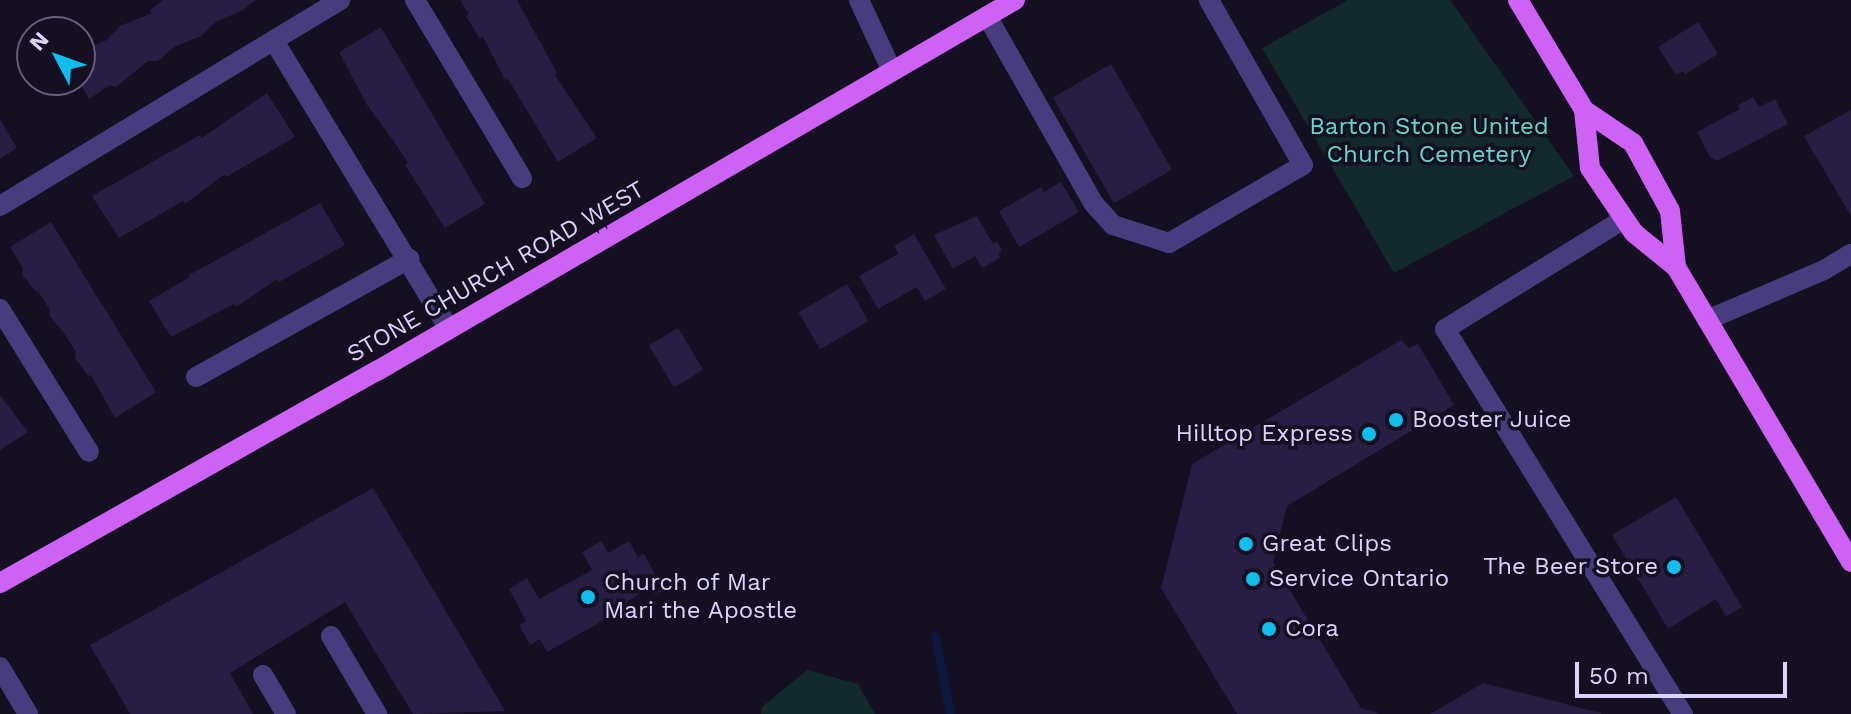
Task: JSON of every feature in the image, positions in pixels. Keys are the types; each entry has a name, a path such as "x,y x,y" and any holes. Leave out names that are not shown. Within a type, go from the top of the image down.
{"main road":[{"name":"STONE CHURCH ROAD WEST","path":"0,583 449,329 1015,0"},
{"path":"1518,0 1584,110 1590,168 1634,233 1676,267 1851,562"},
{"path":"1584,110 1633,143 1670,211 1676,267"}],"street":[{"path":"0,206 340,0"},
{"path":"415,0 522,178"},
{"path":"859,0 892,71"},
{"path":"987,16 1094,204 1113,225 1169,243 1303,165 1209,0"},
{"path":"274,41 449,329"},
{"path":"1624,219 1445,329 1683,714"},
{"path":"1707,320 1851,254"},
{"path":"196,377 409,259"},
{"path":"0,309 89,452"},
{"path":"331,636 377,714"},
{"path":"0,667 28,714"},
{"path":"263,675 286,714"}],"green space":[{"name":"Barton Stone United Church Cemetery","path":"1348,0 1450,0 1574,176 1394,273 1262,48"},
{"path":"807,670 858,684 875,714 761,714 762,707"}],"building":[{"path":"163,0 256,0 243,10 216,22 201,36 174,47 158,61 148,61 116,87 110,85 96,94 96,45 105,41 120,26 152,13 150,10"},
{"path":"460,0 517,0 557,73 555,75 597,138 558,162 508,79 506,81 483,37 480,39 466,16 469,14"},
{"path":"1698,22 1718,54 1685,74 1683,71 1676,75 1658,47"},
{"path":"381,27 485,204 445,228 405,165 408,163 367,105 339,52"},
{"path":"1111,64 1172,170 1114,203 1053,98"},
{"path":"267,93 295,137 226,177 225,174 185,204 183,201 119,238 92,196 200,135 202,138"},
{"path":"1753,97 1759,107 1775,99 1788,124 1717,161 1710,157 1697,132 1740,109 1738,105"},
{"path":"1851,110 1851,216 1804,136"},
{"path":"0,119 17,148 0,159"},
{"path":"1061,182 1079,212 1019,247 999,211 1041,187 1044,192"},
{"path":"320,203 345,245 279,282 277,279 236,307 234,304 171,337 149,301 189,275"},
{"path":"977,216 993,244 997,241 1002,251 998,254 1000,258 982,268 975,256 953,269 934,235"},
{"path":"51,222 156,392 115,418 91,375 88,376 75,358 76,352 49,315 50,310 38,291 22,274 23,269 10,247"},
{"path":"914,234 946,289 925,301 917,287 878,309 859,276 898,254 894,246"},
{"path":"847,284 868,321 820,349 799,312"},
{"path":"678,328 703,370 674,388 649,346"},
{"path":"1401,340 1409,348 1418,344 1454,405 1287,506 1273,562 1361,708 1381,714 1237,714 1161,588 1192,464"},
{"path":"0,395 28,432 0,450"},
{"path":"373,488 505,711 413,714 345,602 230,673 253,714 130,714 90,645"},
{"name":"The Beer Store","path":"1676,497 1742,607 1726,616 1716,599 1668,629 1612,535"},
{"name":"Church of Mar Mari the Apostle","path":"601,541 608,553 629,541 638,557 644,554 664,590 655,595 651,587 627,601 629,606 547,652 540,639 530,645 519,625 526,621 509,589 527,578 539,599 592,570 582,552"},
{"path":"1483,683 1601,713 1601,714 1430,714"}],"waterway":[{"path":"935,636 950,714"}],"place":[{"name":"Booster Juice","path":"1396,420"},
{"name":"Hilltop Express","path":"1369,434"},
{"name":"Great Clips","path":"1246,544"},
{"name":"The Beer Store","path":"1674,567"},
{"name":"Service Ontario","path":"1253,579"},
{"name":"Church of Mar Mari the Apostle","path":"588,597"},
{"name":"Cora","path":"1269,629"}]}
